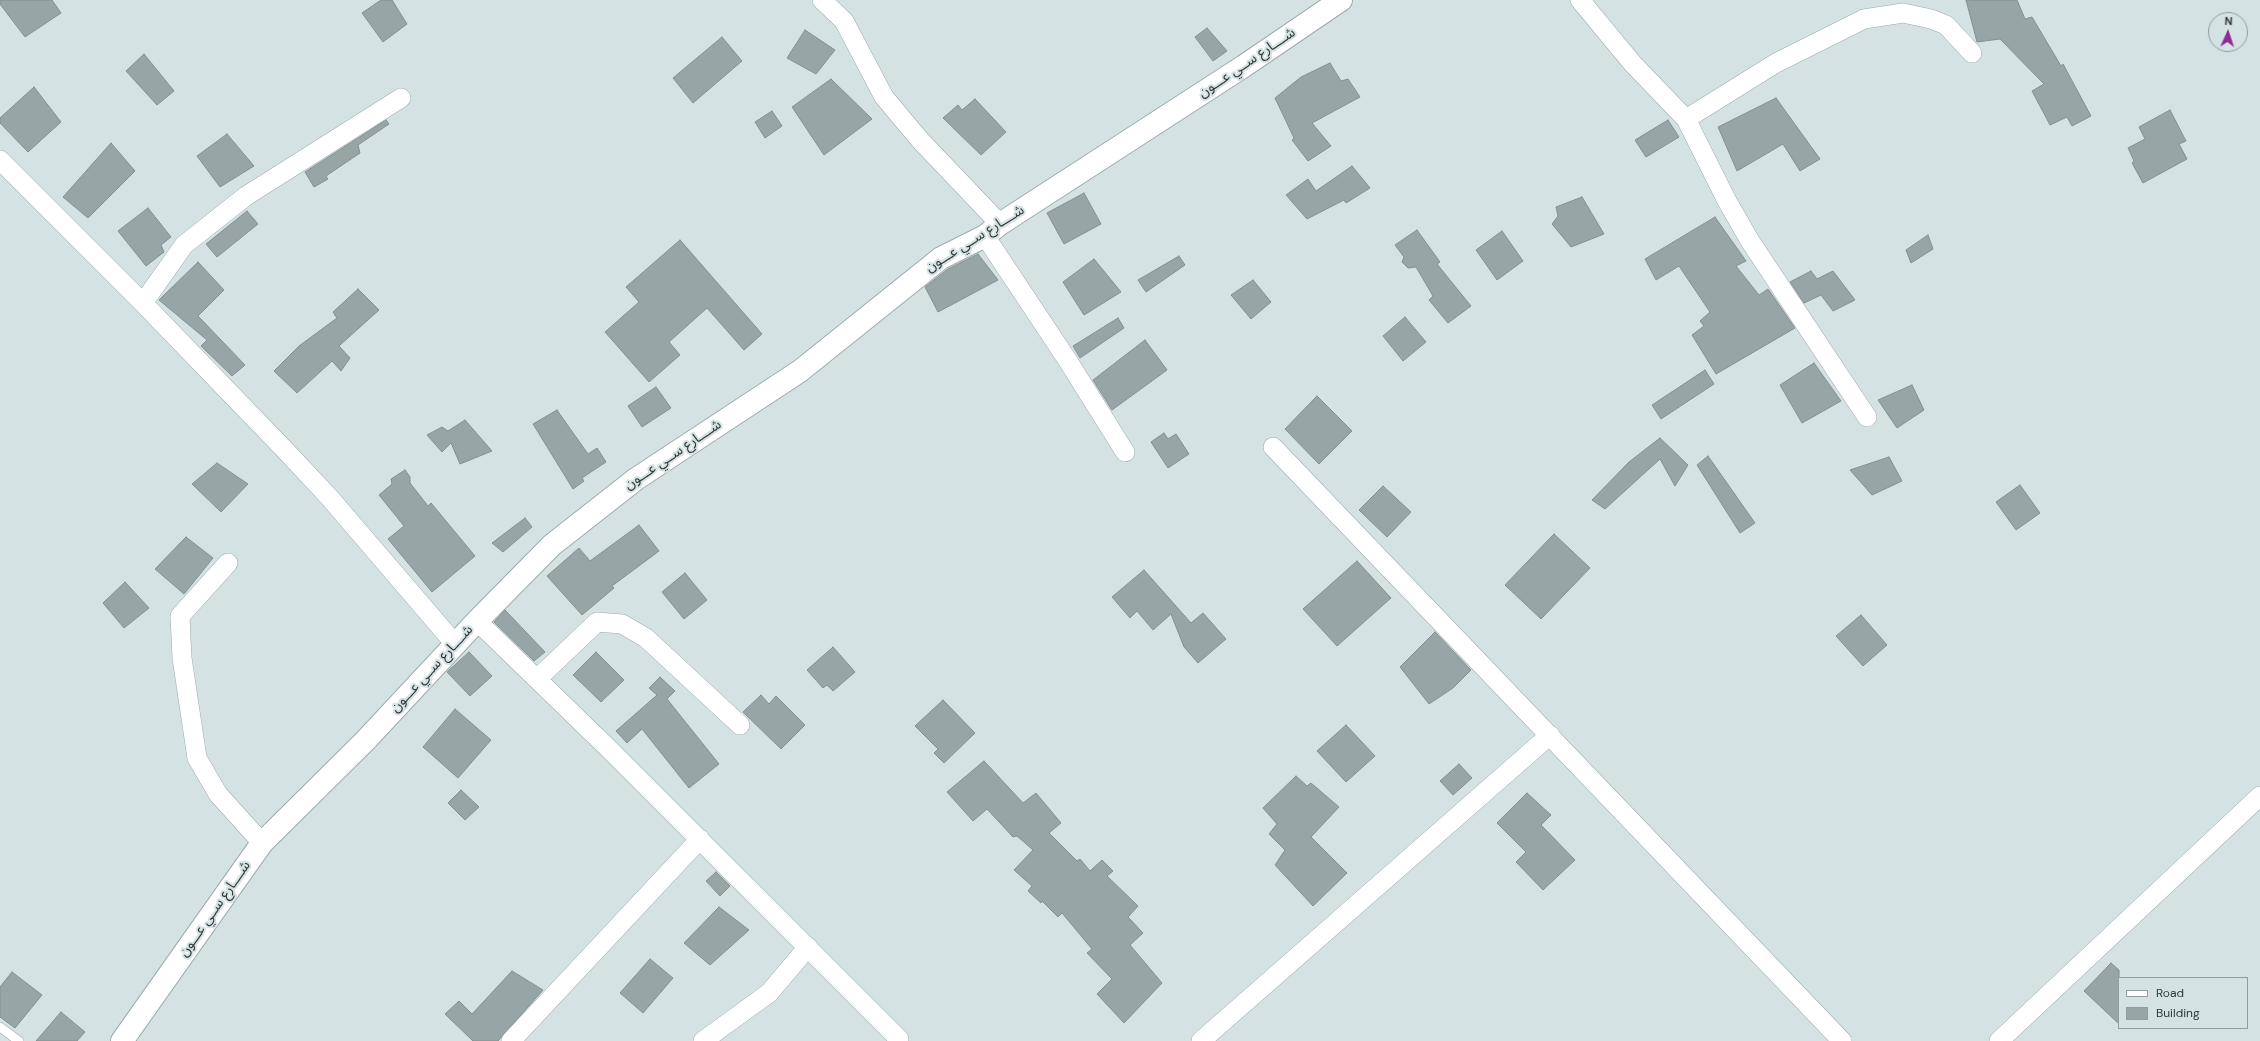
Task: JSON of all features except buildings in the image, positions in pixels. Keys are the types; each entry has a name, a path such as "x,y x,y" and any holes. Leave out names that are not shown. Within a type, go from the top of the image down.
{"street":[{"path":"822,0 844,21 884,98 920,140 992,230 1068,361 1125,452"},
{"name":"شــــارع ســي عـــون","path":"122,1041 262,843 365,741 455,644 552,545 636,479 800,371 941,258 992,230 1244,66 1341,0"},
{"path":"1580,0 1633,64 1686,119 1727,201 1750,241 1867,417"},
{"path":"1686,119 1776,63 1864,19 1903,13 1931,18 1946,25 1972,53"},
{"path":"143,303 184,245 246,196 401,98"},
{"path":"0,160 143,303 329,497 455,644"},
{"path":"1273,447 1842,1041"},
{"path":"228,563 186,607 180,616 182,658 197,758 218,794 262,843"},
{"path":"477,621 700,839 899,1039"},
{"path":"537,679 597,622 622,624 646,638 740,725"},
{"path":"1200,1041 1550,735"},
{"path":"1999,1041 2260,796"},
{"path":"511,1041 700,839"},
{"path":"703,1041 769,993 808,947"}],"lane":[{"path":"0,1026 19,1041"}]}
